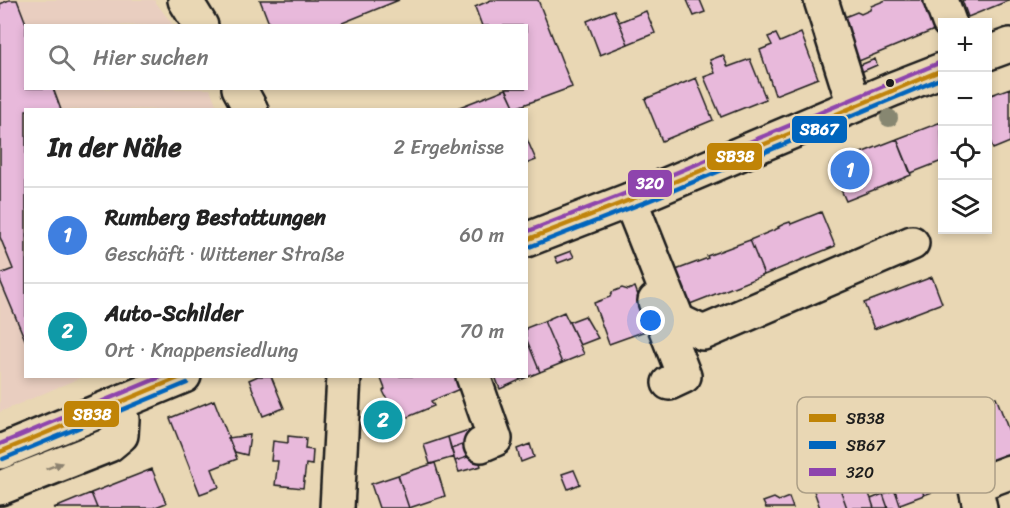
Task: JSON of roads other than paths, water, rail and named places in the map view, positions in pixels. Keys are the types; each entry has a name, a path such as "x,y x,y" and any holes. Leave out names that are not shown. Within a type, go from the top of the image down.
{"main road":[{"path":"821,0 854,105"},
{"path":"941,0 948,18"},
{"path":"992,51 1010,45"},
{"path":"528,239 624,202 938,72"},
{"path":"240,90 250,108"},
{"path":"624,202 678,321 703,333 912,243"},
{"path":"624,202 684,376 669,383"},
{"path":"0,452 179,378"},
{"path":"337,508 344,378"},
{"path":"473,378 495,439 481,445"},
{"path":"0,488 109,445 121,435 122,419 116,406"},
{"path":"995,478 1010,472"},
{"path":"977,493 980,508"}],"place":[{"name":"Rumberg Bestattungen","path":"850,170"},
{"name":"Auto-Schilder","path":"383,420"}]}
